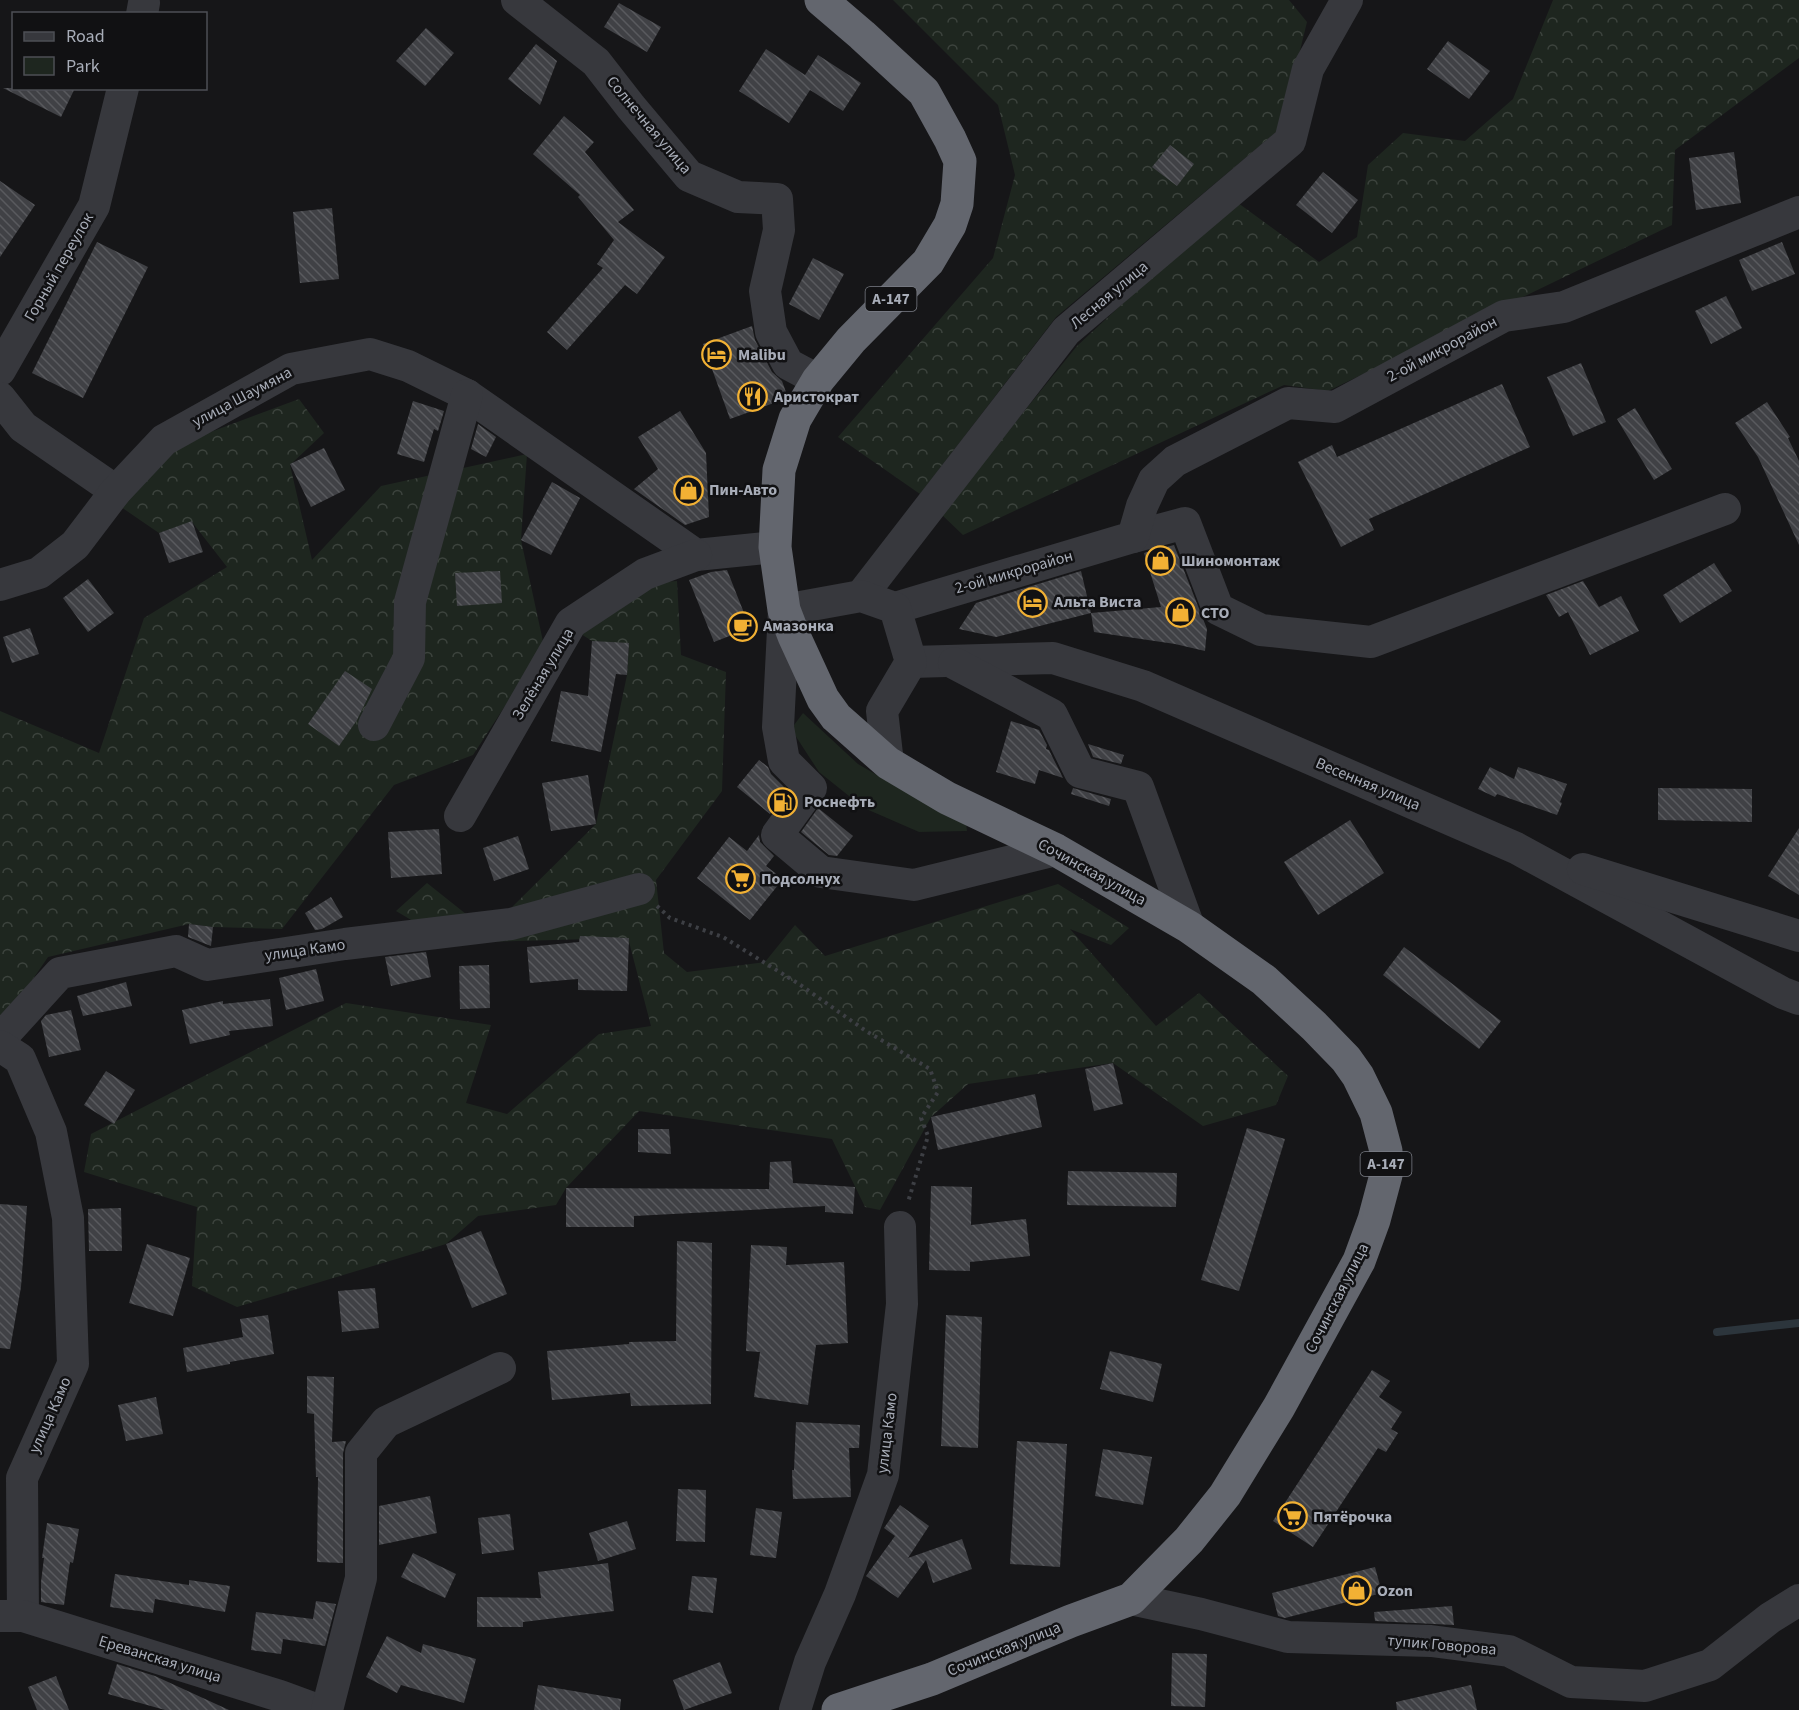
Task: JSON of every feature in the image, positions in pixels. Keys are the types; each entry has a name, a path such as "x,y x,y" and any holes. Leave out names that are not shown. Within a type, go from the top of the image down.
{"highway":[{"name":"А-147","path":"789,623 775,547 779,470 795,419 818,380 851,340 928,262 950,225 957,204 960,161 924,92 821,0"},
{"name":"Сочинская улица","path":"789,623 823,699 836,717 888,763 947,798 1056,850 1189,927 1264,980 1346,1059 1358,1076 1376,1113 1386,1151 1386,1176 1374,1220 1359,1261 1279,1407 1225,1495 1189,1540 1131,1599 1071,1621 932,1679 838,1710"}],"street":[{"name":"Солнечная улица","path":"517,0 596,62 689,176 738,197 777,199 778,230 765,291 771,332 788,364 818,380"},
{"name":"Лесная улица","path":"861,596 1066,331 1290,141 1308,69 1347,0"},
{"name":"Горный переулок","path":"0,370 93,207 122,90"},
{"name":"2-ой микрорайон","path":"1133,537 1142,506 1154,480 1175,461 1288,403 1335,407 1504,316 1564,307 1799,212"},
{"name":"улица Шаумяна","path":"0,585 39,573 75,545 116,491 164,440 291,369 370,354 408,366 467,395 696,555"},
{"path":"374,725 409,658 410,602 467,395"},
{"path":"0,398 23,427 116,491"},
{"name":"2-ой микрорайон","path":"895,608 1185,523 1218,609 1261,630 1371,642 1725,509"},
{"path":"696,555 775,547"},
{"name":"Зелёная улица","path":"460,816 572,623 645,574 696,555"},
{"path":"888,763 882,711 911,662 895,608 861,596 789,623 778,727 784,761 811,788 777,835 821,872 914,885 1056,850"},
{"name":"Весенняя улица","path":"911,662 1053,658 1143,686 1516,848 1783,993 1799,999"},
{"path":"952,662 1052,715 1080,772 1138,787 1189,927"},
{"path":"1516,848 1799,936"},
{"name":"улица Камо","path":"0,1039 60,973 176,951 207,965 345,944 511,924 639,890"},
{"name":"улица Камо","path":"0,1046 20,1059 51,1132 68,1218 73,1364 22,1478 12,1616"},
{"name":"улица Камо","path":"795,1710 810,1662 840,1594 883,1475 902,1304 900,1227"},
{"path":"327,1710 361,1578 361,1453 386,1422 500,1368"},
{"name":"тупик Говорова","path":"1131,1599 1202,1614 1288,1638 1431,1641 1509,1651 1571,1682 1645,1686 1710,1665 1770,1618 1799,1600"},
{"name":"Ереванская улица","path":"12,1616 318,1710"}],"path":[{"path":"639,890 670,918 723,937 800,984 866,1031 930,1070 938,1092 921,1118 928,1136 900,1227"}],"green space":[{"path":"893,0 1289,0 1307,22 1281,128 1056,317 920,494 838,437 993,258 1015,175 998,105"},
{"path":"1553,0 1799,0 1799,58 1675,150 1672,225 1328,391 1284,385 963,535 941,514 1077,346 1234,200 1319,262 1357,237 1368,165 1403,133 1465,141 1513,99"},
{"path":"299,399 324,433 290,465 312,560 381,486 527,454 521,540 544,646 473,755 394,785 282,929 189,924 48,957 0,1027 0,711 99,753 144,618 227,567 192,522 159,533 121,507 168,448"},
{"path":"677,581 681,655 726,672 722,791 656,880 664,953 687,972 765,962 795,925 825,956 1058,884 1129,928 1111,945 1070,929 1156,1026 1199,993 1288,1076 1276,1105 1203,1126 1113,1063 968,1084 931,1117 880,1210 865,1207 832,1139 639,1111 566,1188 556,1205 478,1216 446,1244 237,1307 192,1286 197,1207 84,1172 91,1134 346,1003 491,1025 466,1103 507,1114 599,1034 651,1026 628,938 450,943 396,911 427,883 471,918 510,909 596,824 627,675 629,644 592,641 581,634 647,583"},
{"path":"803,713 858,764 906,792 965,813 967,831 919,832 864,808 819,772 791,729"}],"building":[{"path":"619,3 661,27 647,52 604,27"},
{"path":"426,28 454,53 425,86 396,61"},
{"path":"1448,41 1490,71 1469,99 1427,69"},
{"path":"536,44 557,61 540,105 508,79"},
{"path":"766,49 805,75 818,55 861,83 843,111 810,90 789,123 739,91"},
{"path":"3,88 74,90 61,117"},
{"path":"564,116 594,142 585,152 634,210 618,222 665,257 637,294 625,285 567,350 547,332 603,268 597,264 614,240 578,197 580,195 533,154"},
{"path":"1170,145 1194,164 1177,186 1152,167"},
{"path":"1734,152 1741,203 1696,210 1689,158"},
{"path":"1323,172 1358,200 1332,233 1296,205"},
{"path":"0,181 35,205 0,257"},
{"path":"332,208 339,279 300,283 293,212"},
{"path":"97,242 148,267 83,398 32,373"},
{"path":"1782,242 1795,274 1752,291 1739,260"},
{"path":"813,258 844,274 819,320 789,304"},
{"path":"1726,296 1742,328 1711,344 1695,311"},
{"path":"752,326 755,340 772,372 782,381 787,395 785,399 730,419 703,344"},
{"path":"1581,363 1606,422 1573,436 1547,377"},
{"path":"1502,384 1530,447 1369,519 1374,530 1341,547 1298,462 1332,445 1337,457"},
{"path":"413,401 444,411 438,431 434,429 424,462 397,454"},
{"path":"1767,402 1790,437 1788,438 1799,461 1799,545 1758,457 1735,423"},
{"path":"1635,408 1672,469 1654,480 1617,419"},
{"path":"680,411 706,453 709,517 685,525 634,489 658,469 638,437"},
{"path":"478,424 496,437 486,457 471,449"},
{"path":"324,448 345,490 311,507 290,464"},
{"path":"552,482 580,498 551,555 521,540"},
{"path":"192,521 203,552 169,563 159,533"},
{"path":"1174,545 1207,629 1205,651 1175,644 1094,632 1091,613 1161,607 1144,553"},
{"path":"1714,563 1732,591 1680,623 1663,595"},
{"path":"727,570 750,628 714,642 689,580 711,572"},
{"path":"500,571 502,603 457,606 455,573"},
{"name":"Альта Виста","path":"1081,571 1091,613 996,637 959,629 976,603"},
{"path":"88,579 114,613 88,632 63,598"},
{"path":"1583,581 1599,607 1621,596 1639,631 1590,655 1568,612 1559,617 1546,595"},
{"path":"30,628 39,654 12,663 3,637"},
{"path":"592,641 629,643 627,675 616,674 601,752 551,741 561,691 588,696"},
{"path":"345,671 372,689 357,720 339,746 308,724"},
{"path":"1011,721 1039,730 1047,745 1046,749 1049,750 1063,778 1039,770 1035,784 996,772"},
{"path":"1088,744 1124,755 1121,764 1093,757"},
{"path":"759,760 768,767 771,774 787,790 770,814 737,787"},
{"path":"1490,767 1514,779 1518,767 1567,784 1557,815 1497,794 1495,797 1478,789"},
{"path":"588,775 596,824 551,831 542,783"},
{"path":"1073,788 1111,799 1109,806 1071,794"},
{"path":"1658,788 1752,789 1752,822 1658,820"},
{"path":"818,808 853,836 837,856 829,855 801,832"},
{"path":"1350,820 1384,873 1318,915 1284,862"},
{"path":"1799,828 1799,895 1768,876"},
{"path":"439,829 442,874 391,878 388,832"},
{"name":"Подсолнух","path":"759,835 760,842 774,856 766,866 783,879 750,920 697,878 729,837 747,851"},
{"path":"518,836 529,869 494,881 483,848"},
{"path":"331,897 343,917 322,929 315,930 305,913"},
{"path":"189,924 213,927 211,946 188,937"},
{"path":"580,936 629,938 627,991 578,990 578,979 530,983 527,947 579,942"},
{"path":"1404,947 1501,1021 1479,1049 1383,975"},
{"path":"426,952 431,977 391,986 385,957"},
{"path":"489,965 490,1008 460,1009 459,966"},
{"path":"316,969 324,1001 286,1010 279,978"},
{"path":"126,982 132,1006 83,1016 77,996"},
{"path":"270,999 273,1026 229,1031 230,1035 190,1044 182,1010 223,1001 223,1004"},
{"path":"71,1010 81,1050 49,1057 41,1021 46,1015"},
{"path":"1113,1063 1123,1104 1094,1111 1085,1069"},
{"path":"106,1071 135,1090 114,1124 84,1105"},
{"path":"1035,1094 1042,1127 938,1150 931,1117"},
{"path":"1247,1128 1285,1139 1239,1291 1201,1280"},
{"path":"638,1129 669,1129 671,1154 638,1152"},
{"path":"791,1161 793,1183 855,1187 853,1214 825,1212 825,1206 634,1216 634,1227 566,1227 566,1188 769,1189 770,1162"},
{"path":"1068,1171 1177,1173 1176,1207 1067,1205"},
{"path":"931,1186 972,1187 971,1225 1026,1219 1030,1256 970,1262 970,1271 929,1270"},
{"path":"0,1204 27,1206 21,1287 10,1349 0,1348"},
{"path":"121,1208 122,1251 89,1251 88,1209"},
{"path":"481,1231 507,1294 472,1308 446,1244"},
{"path":"677,1241 712,1243 711,1404 631,1406 630,1393 552,1400 547,1351 629,1344 629,1342 676,1341"},
{"path":"147,1244 190,1258 173,1316 129,1303"},
{"path":"751,1245 787,1247 786,1265 844,1262 848,1343 816,1345 808,1405 754,1397 760,1352 746,1351"},
{"path":"375,1288 379,1328 342,1332 338,1291"},
{"path":"268,1315 274,1354 187,1372 183,1348 243,1337 240,1319"},
{"path":"946,1315 982,1317 978,1448 941,1446"},
{"path":"1110,1351 1162,1364 1153,1402 1100,1389"},
{"path":"1372,1370 1390,1381 1379,1397 1402,1412 1391,1429 1398,1433 1386,1452 1378,1448 1313,1547 1273,1521"},
{"path":"307,1376 334,1377 332,1442 346,1441 343,1453 343,1563 317,1562 318,1477 316,1477 314,1414 307,1413"},
{"path":"156,1397 163,1434 126,1441 118,1405"},
{"path":"796,1422 860,1425 859,1448 849,1448 851,1497 793,1499 792,1470 794,1470"},
{"path":"1017,1441 1067,1444 1060,1567 1010,1564"},
{"path":"1103,1449 1152,1457 1143,1505 1095,1496"},
{"path":"678,1489 706,1490 705,1542 676,1541"},
{"path":"430,1496 437,1533 379,1545 379,1506"},
{"path":"900,1505 929,1526 908,1558 962,1539 972,1569 933,1583 926,1560 898,1598 866,1576 895,1536 884,1528"},
{"path":"756,1508 782,1512 776,1558 750,1555"},
{"path":"510,1514 514,1550 482,1554 478,1518"},
{"path":"627,1521 636,1549 598,1561 589,1533"},
{"path":"47,1523 79,1529 73,1563 70,1562 64,1605 41,1602 44,1558 42,1558"},
{"path":"413,1553 456,1574 445,1598 401,1577"},
{"path":"608,1563 614,1611 523,1622 523,1627 477,1627 477,1597 541,1598 538,1572"},
{"path":"1375,1567 1382,1593 1285,1618 1278,1616 1272,1593"},
{"path":"115,1574 189,1585 189,1580 230,1586 225,1612 155,1599 153,1613 110,1607"},
{"path":"692,1576 717,1578 713,1613 688,1610"},
{"path":"316,1601 336,1604 325,1646 283,1639 281,1654 251,1650 256,1612 313,1619"},
{"path":"1452,1606 1454,1625 1375,1621 1374,1612"},
{"path":"387,1636 421,1653 423,1644 476,1659 464,1703 401,1685 397,1693 366,1677"},
{"path":"1172,1653 1207,1654 1205,1707 1171,1706"},
{"path":"720,1662 732,1693 684,1710 673,1680"},
{"path":"117,1664 155,1676 229,1710 165,1710 108,1694"},
{"path":"56,1676 69,1710 37,1710 28,1687"},
{"path":"538,1685 621,1699 620,1710 534,1710"},
{"path":"1471,1685 1477,1710 1397,1710 1396,1702"}],"waterway":[{"path":"1717,1332 1799,1323"}],"place":[{"name":"Malibu","path":"717,355"},
{"name":"Аристократ","path":"753,397"},
{"name":"Пин-Авто","path":"688,490"},
{"name":"Шиномонтаж","path":"1160,561"},
{"name":"Альта Виста","path":"1033,602"},
{"name":"СТО","path":"1180,613"},
{"name":"Амазонка","path":"742,626"},
{"name":"Роснефть","path":"783,802"},
{"name":"Подсолнух","path":"740,879"},
{"name":"Пятёрочка","path":"1292,1517"},
{"name":"Ozon","path":"1356,1591"}]}
